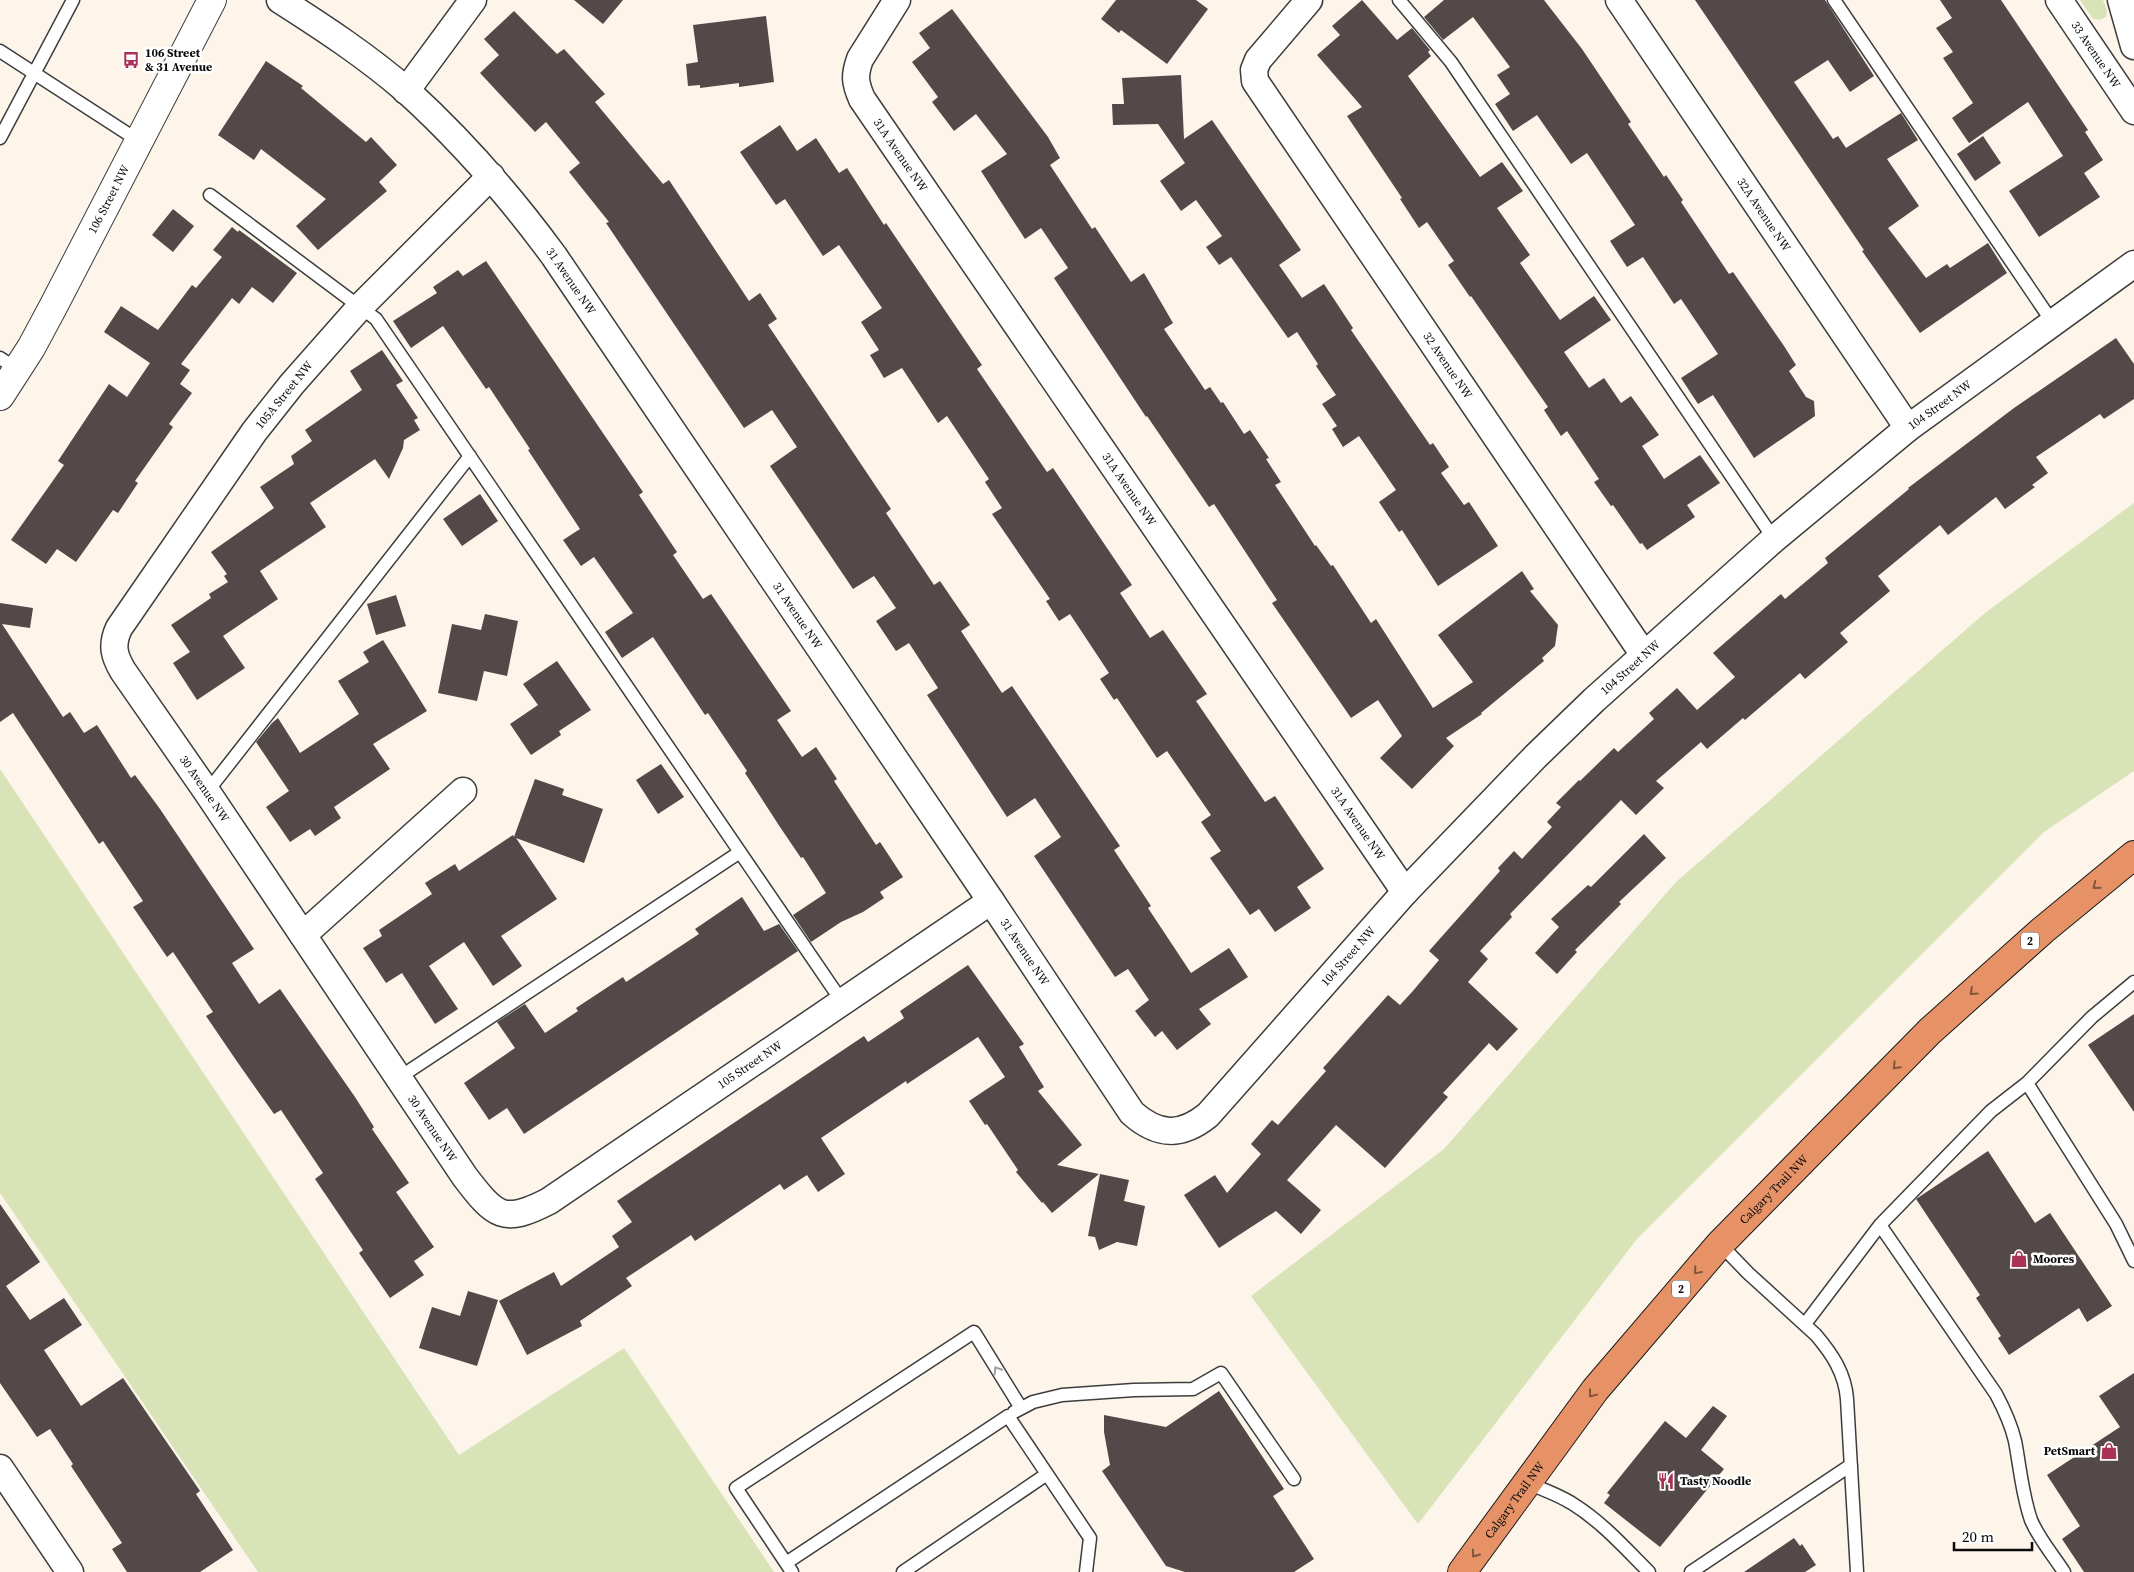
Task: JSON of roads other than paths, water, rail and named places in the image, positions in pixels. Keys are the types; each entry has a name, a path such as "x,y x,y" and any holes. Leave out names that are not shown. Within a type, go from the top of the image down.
{"highway":[{"name":"Calgary Trail NW","path":"1462,1572 1595,1390 1720,1244 1930,1032 2043,930 2134,855"}],"street":[{"name":"106 Street NW","path":"0,396 9,364 54,307 212,0"},
{"name":"31 Avenue NW","path":"280,0 325,29 406,91 491,176 554,256 1132,1112 1145,1124 1155,1128 1170,1131 1184,1129"},
{"path":"406,91 473,0"},
{"name":"31A Avenue NW","path":"897,0 860,59 855,84 862,99 1405,892"},
{"name":"32 Avenue NW","path":"1309,0 1258,60 1254,75 1258,87 1644,655"},
{"name":"32A Avenue NW","path":"1619,0 1908,428"},
{"name":"33 Avenue NW","path":"2059,0 2134,110"},
{"path":"2121,0 2134,46"},
{"name":"105A Street NW","path":"114,642 119,628 129,612 254,432 325,345 360,307 491,176"},
{"name":"104 Street NW","path":"1184,1129 1196,1124 1208,1115 1405,892 1536,756 1644,655 1774,539 1908,428 2134,264"},
{"name":"30 Avenue NW","path":"114,642 113,650 123,671 477,1192 489,1206 502,1214"},
{"path":"303,934 463,791"},
{"name":"105 Street NW","path":"502,1214 517,1215 549,1201 843,1004 991,901"},
{"path":"0,1468 70,1572"}],"lane":[{"path":"0,138 72,0"},
{"path":"1399,0 1451,62 1774,539"},
{"path":"1834,0 2053,323"},
{"path":"0,51 139,141"},
{"path":"210,195 376,320 843,1004"},
{"path":"207,792 470,456"},
{"path":"400,1077 740,852"},
{"path":"1805,1324 1880,1225 1991,1111 2028,1083 2092,1017 2134,982"},
{"path":"2028,1083 2116,1224 2134,1261"},
{"path":"1880,1225 1996,1394 2009,1418 2032,1521 2064,1572"},
{"path":"1720,1244 1748,1273 1805,1324 1825,1345 1838,1365 1845,1383 1857,1572"},
{"path":"1021,1408 974,1332 736,1488 789,1567 1008,1416 1033,1402 1062,1395 1134,1390 1193,1389 1221,1373 1294,1479"},
{"path":"1008,1416 1090,1538 1086,1572"},
{"path":"1691,1572 1851,1465"},
{"path":"903,1572 1047,1474"},
{"path":"1527,1484 1572,1503 1588,1514 1649,1572"}],"place":[{"name":"106 Street & 31 Avenue","path":"131,60"},
{"name":"Moores","path":"2019,1259"},
{"name":"PetSmart","path":"2109,1451"},
{"name":"Tasty Noodle","path":"1666,1481"}]}
